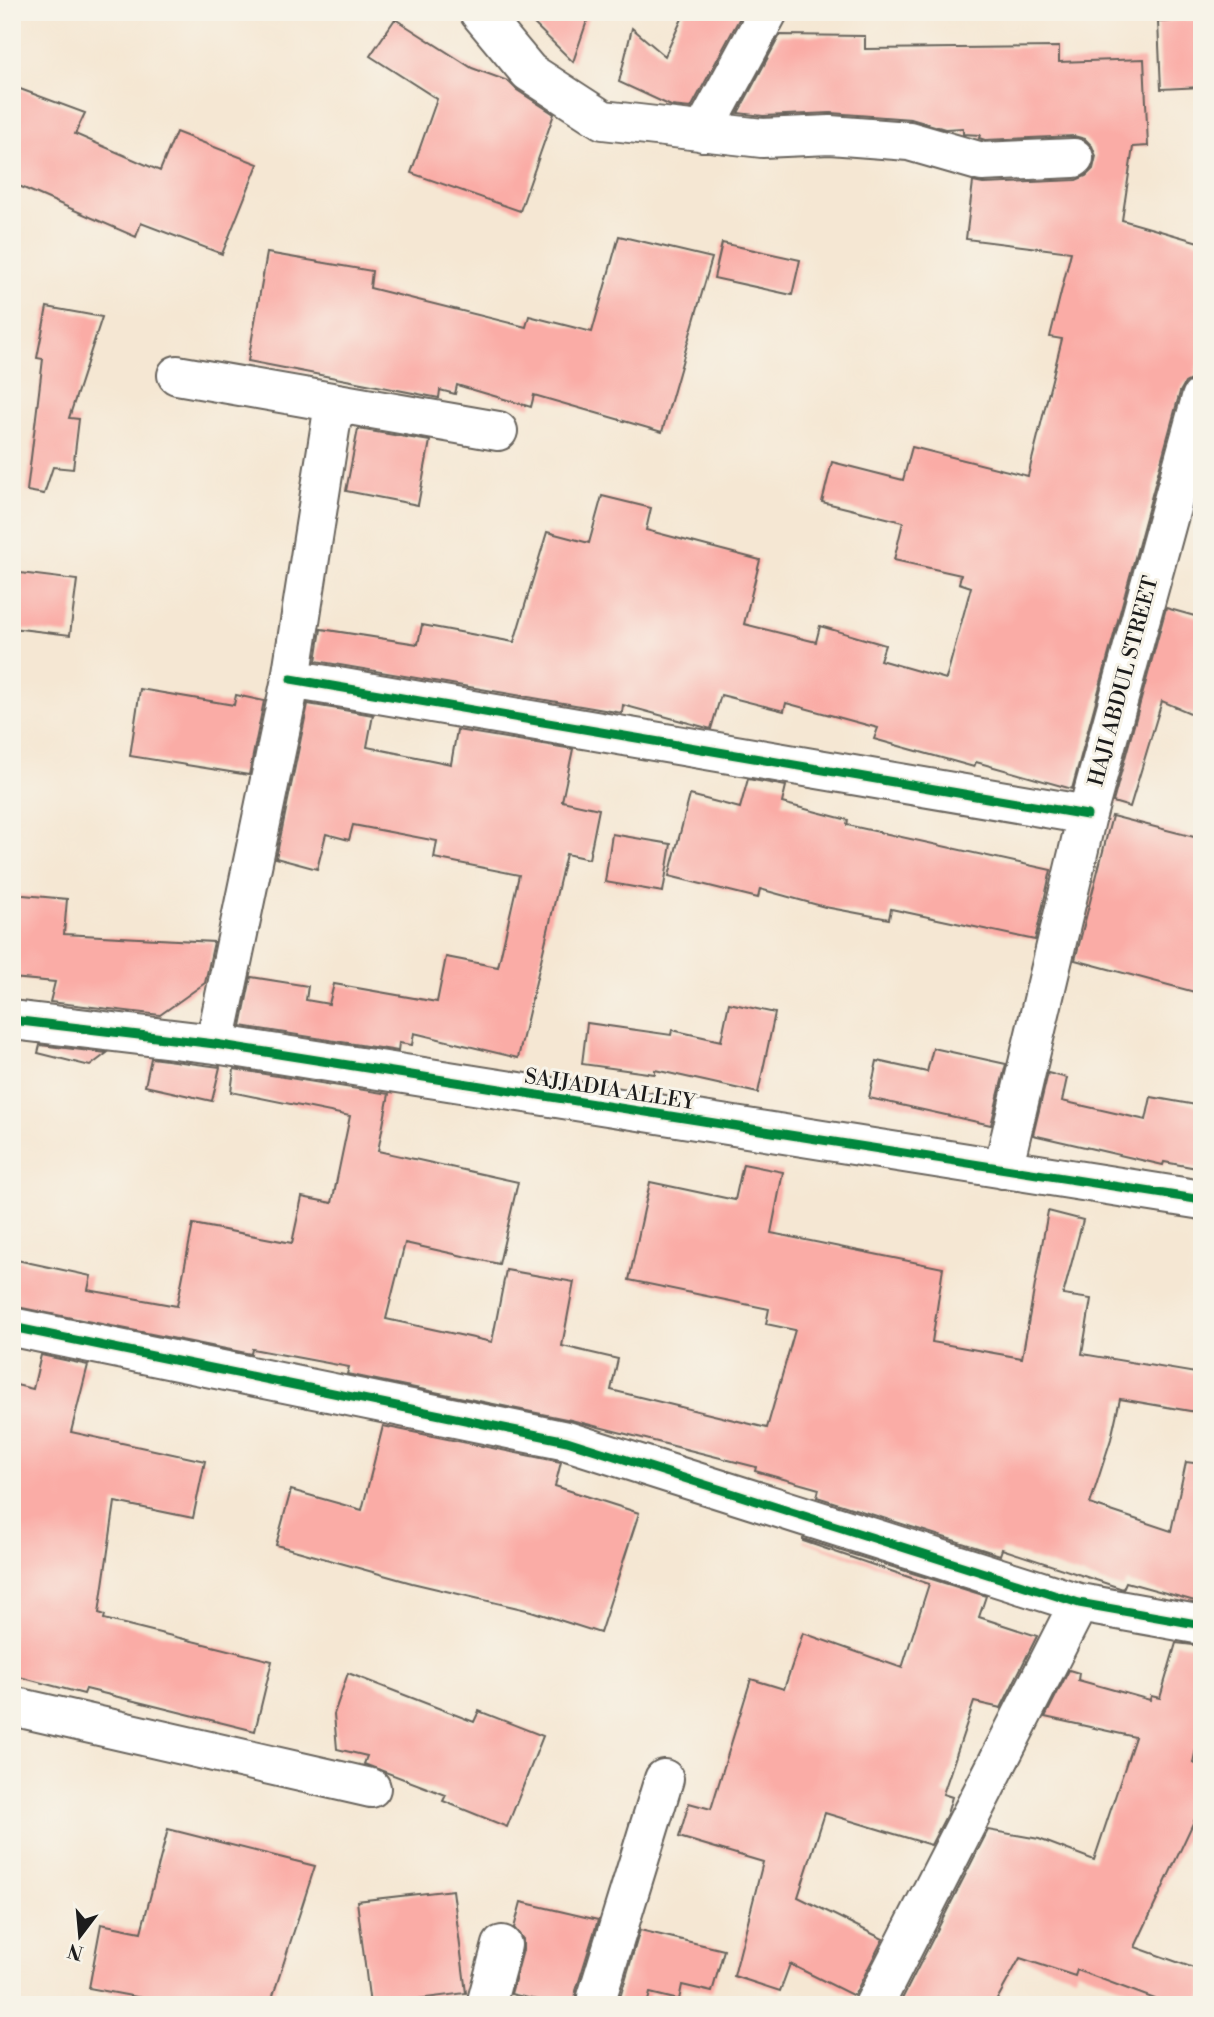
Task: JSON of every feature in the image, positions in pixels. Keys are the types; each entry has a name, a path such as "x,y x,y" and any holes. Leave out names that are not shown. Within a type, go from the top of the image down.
{"street":[{"path":"479,12 528,72 603,120 762,138 830,135 909,141 982,162 1074,158"},
{"path":"703,132 768,12"},
{"path":"177,375 498,430"},
{"name":"HAJI ABDUL STREET","path":"1003,1169 1087,815 1200,398"},
{"path":"215,1044 291,679 334,404"},
{"path":"291,679 1087,815"},
{"name":"SAJJADIA ALLEY","path":"12,1020 215,1044 1202,1200"},
{"path":"12,1327 567,1441 1079,1603 1202,1625"},
{"path":"874,2005 1079,1603"},
{"path":"12,1706 371,1788"},
{"path":"597,2005 597,1997 664,1779"},
{"path":"486,2005 502,1945"}],"building":[{"path":"522,12 590,12 573,62"},
{"path":"685,12 743,12 691,108 671,106 619,82 632,28 665,56"},
{"path":"395,19 472,68 508,81 554,114 520,211 411,173 437,99 370,56"},
{"path":"1202,19 1202,87 1161,89 1158,22"},
{"path":"780,35 865,36 865,49 1059,47 1059,62 1144,59 1148,146 1133,147 1122,220 1202,243 1202,348 1194,378 1185,383 1180,392 1072,789 976,762 974,767 874,739 878,728 786,703 784,711 721,695 711,729 623,705 622,713 316,661 321,629 418,644 422,625 514,642 547,532 589,543 602,496 651,508 646,530 760,560 744,624 816,642 820,626 885,645 880,660 946,679 971,587 959,583 961,575 894,560 903,522 822,502 832,462 903,480 912,447 1028,476 1062,339 1050,337 1071,252 966,239 973,182 983,184 1076,180 1093,169 1096,156 1085,139 1074,136 985,140 979,138 980,135 963,134 963,128 945,129 911,119 831,113 763,116 738,113"},
{"path":"12,86 85,113 75,134 160,171 176,132 258,164 222,254 141,223 136,237 12,183"},
{"path":"619,236 712,258 662,432 534,395 531,407 457,385 455,394 440,390 439,398 248,361 267,253 372,271 370,288 526,327 529,316 592,332"},
{"path":"722,243 800,260 792,295 714,278"},
{"path":"47,307 102,317 69,418 79,419 73,469 53,467 44,494 27,491 43,359 37,358"},
{"path":"358,429 430,441 418,505 346,491"},
{"path":"12,572 77,580 70,635 12,628"},
{"path":"1166,608 1202,618 1202,718 1162,701 1130,807 1113,802"},
{"path":"140,689 234,705 236,695 264,701 249,775 130,756"},
{"path":"308,704 373,715 367,747 451,764 457,730 573,749 562,801 599,809 589,859 566,854 518,1058 414,1033 412,1045 399,1043 398,1051 241,1026 251,977 308,986 306,1000 329,1004 334,984 437,1002 446,957 498,967 519,875 434,858 437,841 353,825 349,840 326,834 317,869 276,858"},
{"path":"748,779 786,786 782,803 848,820 847,825 1051,870 1035,940 891,909 889,919 825,907 760,889 758,898 669,876 690,795 740,808"},
{"path":"1112,816 1202,839 1202,994 1075,960"},
{"path":"612,834 671,844 663,892 605,882"},
{"path":"12,894 67,899 64,934 214,942 205,983 160,1015 50,1002 55,982 12,978"},
{"path":"729,1003 775,1013 758,1093 655,1070 655,1074 582,1064 587,1023 671,1035 672,1030 721,1041"},
{"path":"40,1045 107,1053 90,1066 38,1053"},
{"path":"933,1048 1006,1064 991,1125 869,1098 877,1061 927,1072"},
{"path":"151,1058 220,1067 212,1101 145,1086"},
{"path":"234,1069 389,1094 378,1151 518,1182 499,1264 405,1243 386,1319 492,1342 506,1270 574,1282 562,1346 618,1359 611,1390 767,1428 795,1330 766,1324 769,1309 629,1280 650,1182 735,1200 743,1164 783,1172 771,1233 943,1268 932,1342 1022,1358 1048,1211 1083,1220 1063,1295 1091,1299 1082,1354 1202,1374 1202,1413 1120,1399 1111,1439 1090,1504 1171,1531 1186,1462 1202,1464 1202,1603 1126,1582 1123,1589 1002,1549 1000,1555 817,1497 819,1489 755,1471 756,1467 571,1420 347,1374 349,1367 252,1349 251,1354 12,1306 12,1259 91,1276 88,1290 177,1306 193,1224 292,1243 302,1197 332,1203 350,1116 231,1092"},
{"path":"1048,1073 1067,1078 1062,1101 1146,1120 1151,1097 1202,1106 1202,1169 1164,1162 1163,1165 1033,1135"},
{"path":"41,1355 88,1365 71,1432 205,1461 193,1518 115,1502 99,1613 105,1615 104,1619 272,1661 255,1731 86,1689 84,1694 12,1675 12,1384 33,1389"},
{"path":"383,1426 561,1462 555,1486 639,1513 600,1633 531,1611 412,1583 276,1545 291,1490 362,1510"},
{"path":"803,1539 986,1596 979,1617 1037,1636 1001,1708 974,1702 943,1794 952,1797 947,1814 931,1845 825,1813 798,1897 883,1939 854,1996 790,1964 780,1991 734,1976 763,1862 679,1837 689,1803 711,1809 751,1679 784,1689 803,1633 902,1668 929,1584"},
{"path":"1176,1643 1202,1646 1202,1720 1193,1763 1202,1766 1202,1795 1195,1819 1135,1947 1202,1971 1202,2005 1171,2005 1077,1970 1075,1976 1020,1958 994,2005 899,2005 988,1830 1039,1839 1094,1860 1135,1737 1045,1717 1069,1670 1079,1673 1078,1680 1150,1700 1151,1696 1160,1698"},
{"path":"348,1673 474,1722 479,1711 543,1736 507,1827 443,1801 446,1795 364,1764 367,1756 337,1749 334,1714"},
{"path":"168,1829 315,1866 270,2005 179,2005 89,1988 101,1924 141,1932"},
{"path":"453,1890 466,1993 370,2005 357,1901"},
{"path":"521,1902 598,1920 576,1991 575,2005 558,2005 511,1994 523,1950 523,1939 514,1928"},
{"path":"640,1930 724,1950 712,1992 682,1985 679,2000 650,1993 647,2005 619,2001"}],"cycle path":[{"path":"291,679 1087,815"},
{"path":"12,1020 215,1044 1202,1200"},
{"path":"12,1327 567,1441 1079,1603 1202,1625"}]}
